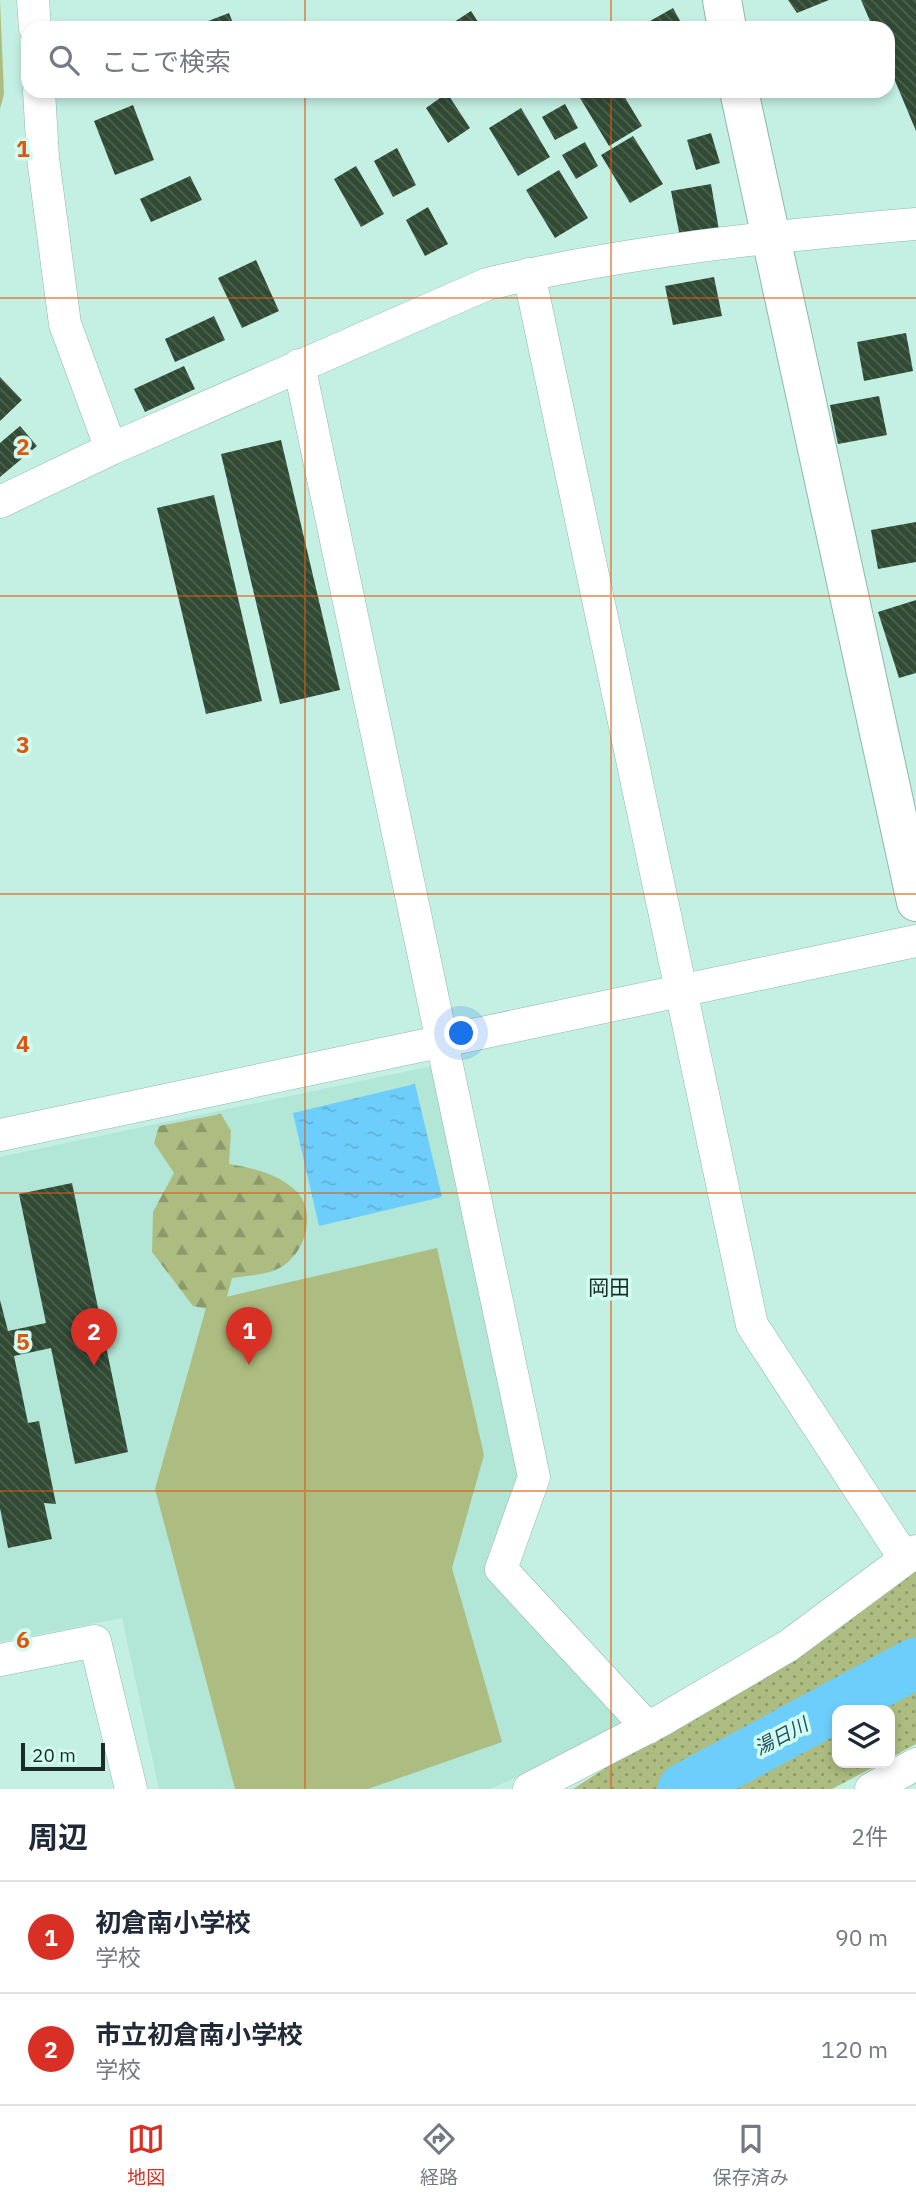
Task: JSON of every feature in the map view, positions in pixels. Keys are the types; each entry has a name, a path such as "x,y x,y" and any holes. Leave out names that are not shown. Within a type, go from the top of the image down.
{"street":[{"path":"33,0 34,21"},
{"path":"722,0 726,21"},
{"path":"39,98 43,159 65,324 111,449"},
{"path":"741,98 916,902"},
{"path":"0,502 111,449 460,294 529,274 772,236 916,224"},
{"path":"529,274 752,1325 911,1555 788,1646 648,1728 529,1789"},
{"path":"299,365 534,1477 500,1569 648,1728"},
{"path":"0,1135 916,941"},
{"path":"0,1660 95,1641 131,1789"},
{"path":"871,1789 916,1765"}],"shaded area":[{"path":"437,1065 523,1488 485,1570 629,1728 490,1789 159,1789 122,1618 0,1642 0,1157"}],"green space":[{"path":"0,0 4,94 0,109"},
{"path":"221,1114 231,1131 229,1164 263,1172 287,1183 302,1199 307,1222 301,1246 285,1264 265,1273 232,1278 223,1312 193,1306 152,1252 153,1212 174,1173 154,1143 159,1126"},
{"path":"437,1248 484,1455 452,1568 502,1742 368,1789 235,1789 155,1489 208,1301"},
{"path":"916,1567 916,1744 895,1755 895,1705 832,1705 832,1768 872,1768 832,1789 573,1789"}],"water":[{"path":"415,1084 442,1197 319,1226 293,1113"}],"building":[{"path":"788,0 829,0 797,13"},
{"path":"861,0 916,0 916,131 895,81 895,21 870,21"},
{"path":"673,8 680,21 650,21"},
{"path":"471,11 477,21 456,21"},
{"path":"229,13 232,21 208,21"},
{"path":"440,98 450,98 470,128 448,143 426,108"},
{"path":"580,98 625,98 642,126 609,146"},
{"path":"565,104 578,128 555,140 542,117"},
{"path":"133,105 154,160 115,175 94,121"},
{"path":"521,108 550,157 518,176 489,128"},
{"path":"711,133 720,163 696,170 687,140"},
{"path":"633,136 663,184 630,203 601,155"},
{"path":"585,142 598,166 576,179 562,155"},
{"path":"397,148 416,185 393,197 374,161"},
{"path":"356,166 384,214 361,227 334,179"},
{"path":"559,170 588,218 555,238 526,190"},
{"path":"190,176 202,200 151,222 140,199"},
{"path":"711,184 719,230 680,237 671,191"},
{"path":"428,207 448,244 425,256 406,220"},
{"path":"256,260 279,311 242,328 218,278"},
{"path":"714,277 722,316 673,325 665,286"},
{"path":"214,316 225,340 175,362 165,339"},
{"path":"906,333 913,371 864,381 857,342"},
{"path":"184,366 195,389 145,412 134,389"},
{"path":"0,377 22,400 0,421"},
{"path":"879,396 887,435 838,444 830,405"},
{"path":"20,426 37,446 0,477 0,443"},
{"path":"281,440 340,690 280,704 221,454"},
{"path":"214,495 262,701 206,714 157,508"},
{"path":"916,522 916,562 878,569 871,530"},
{"path":"916,600 916,673 899,678 878,612"},
{"path":"72,1183 128,1452 75,1464 51,1348 14,1356 28,1423 39,1421 56,1504 44,1503 52,1539 8,1548 0,1508 0,1300 8,1331 46,1323 19,1194"}],"waterway":[{"name":"湯日川","path":"683,1789 916,1663"}],"place":[{"name":"初倉南小学校","path":"249,1365"},
{"name":"市立初倉南小学校","path":"94,1366"}],"district":[{"name":"岡田","path":"609,1287"}]}
